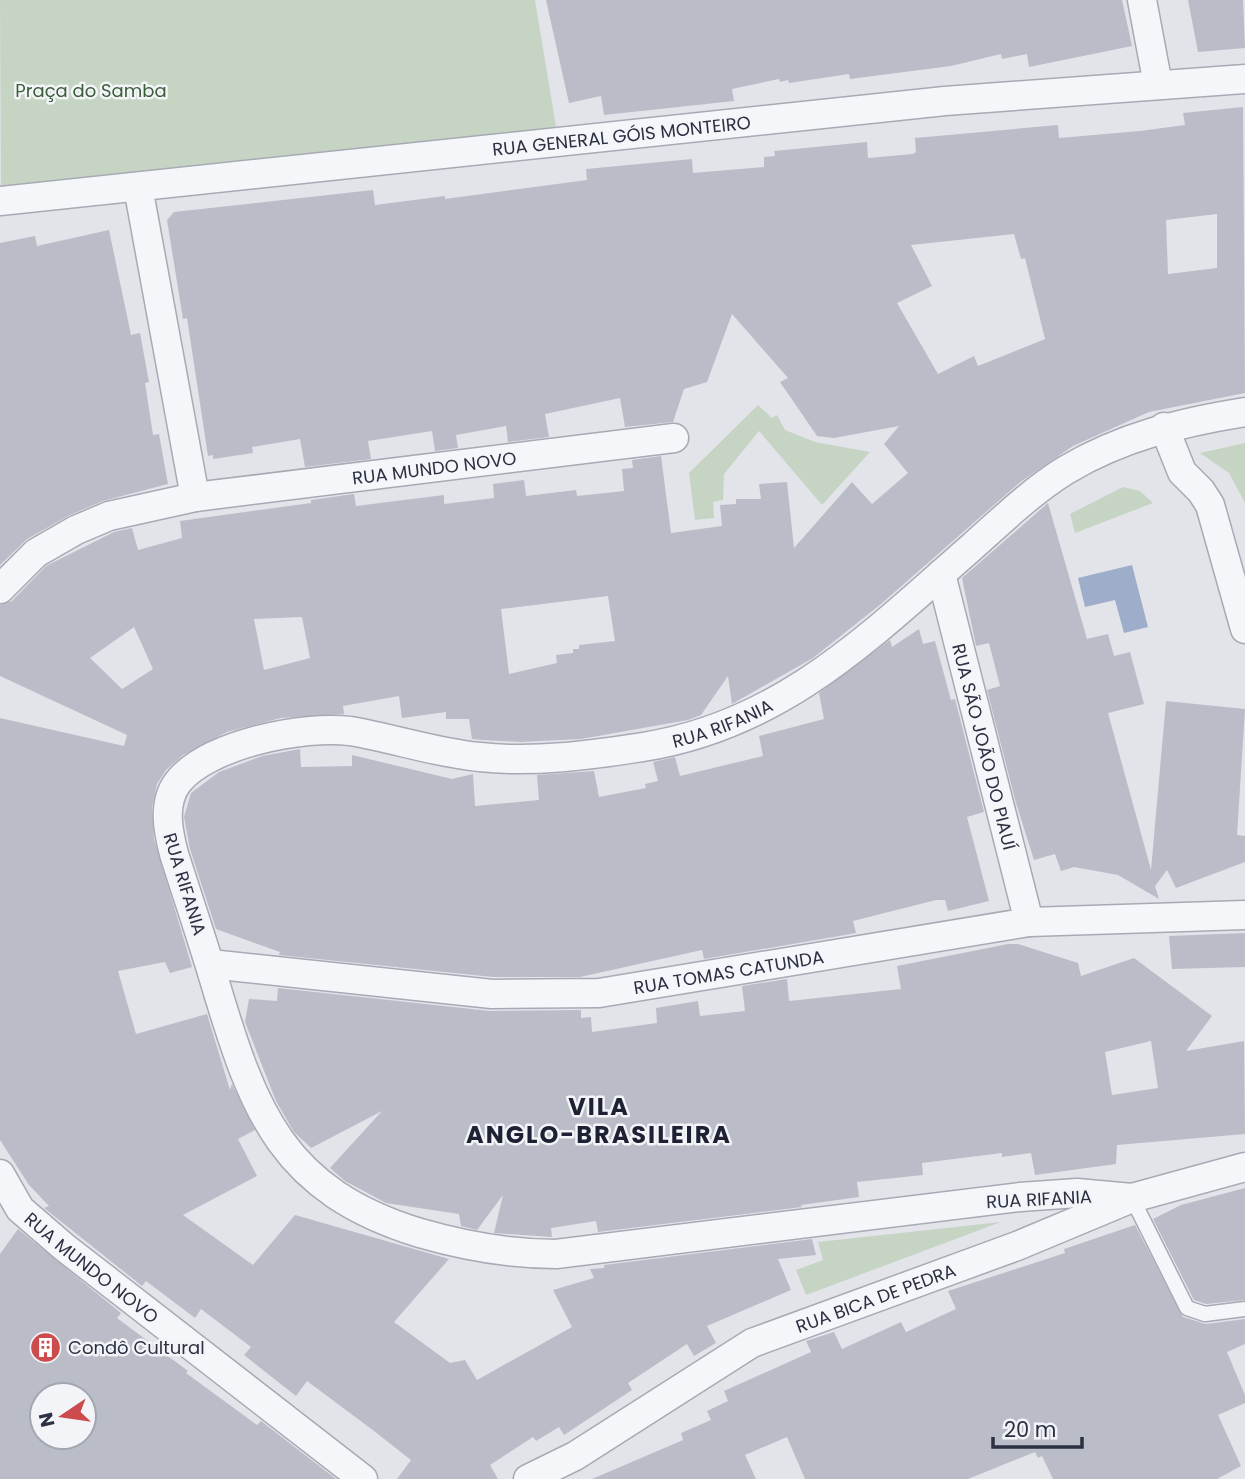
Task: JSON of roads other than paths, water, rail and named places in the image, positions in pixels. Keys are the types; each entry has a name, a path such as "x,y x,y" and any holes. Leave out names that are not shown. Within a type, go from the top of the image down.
{"street":[{"path":"1142,0 1158,85"},
{"name":"RUA GENERAL GÓIS MONTEIRO","path":"0,201 945,101 1245,79"},
{"path":"138,187 195,497"},
{"name":"RUA RIFANIA","path":"1132,1198 1077,1193 1020,1198 556,1254 487,1249 390,1223 353,1207 322,1185 285,1149 251,1093 174,855 167,824 169,802 177,783 194,767 217,754 261,739 307,731 348,731 481,758 562,757 646,746 705,733 788,696 830,668 1018,506 1065,471 1164,427 1245,412"},
{"path":"1164,427 1182,472 1210,505 1245,629"},
{"name":"RUA MUNDO NOVO","path":"0,589 36,554 76,530 109,516 195,497 674,438"},
{"name":"RUA SÃO JOÃO DO PIAUÍ","path":"941,574 1029,922"},
{"name":"RUA TOMAS CATUNDA","path":"210,964 492,994 599,993 1029,922 1245,915"},
{"name":"RUA BICA DE PEDRA","path":"528,1479 575,1456 752,1343 1017,1246 1132,1198 1245,1167"},
{"name":"RUA MUNDO NOVO","path":"0,1174 20,1209 64,1247 363,1479"}],"lane":[{"path":"1132,1198 1187,1308 1205,1314 1245,1309"}],"water":[{"path":"1132,565 1148,627 1124,633 1115,600 1085,607 1078,578"}],"place":[{"name":"Condô Cultural","path":"45,1347"}],"district":[{"name":"VILA ANGLO-BRASILEIRA","path":"599,1120"}],"park label":[{"name":"Praça do Samba","path":"91,90"}]}
